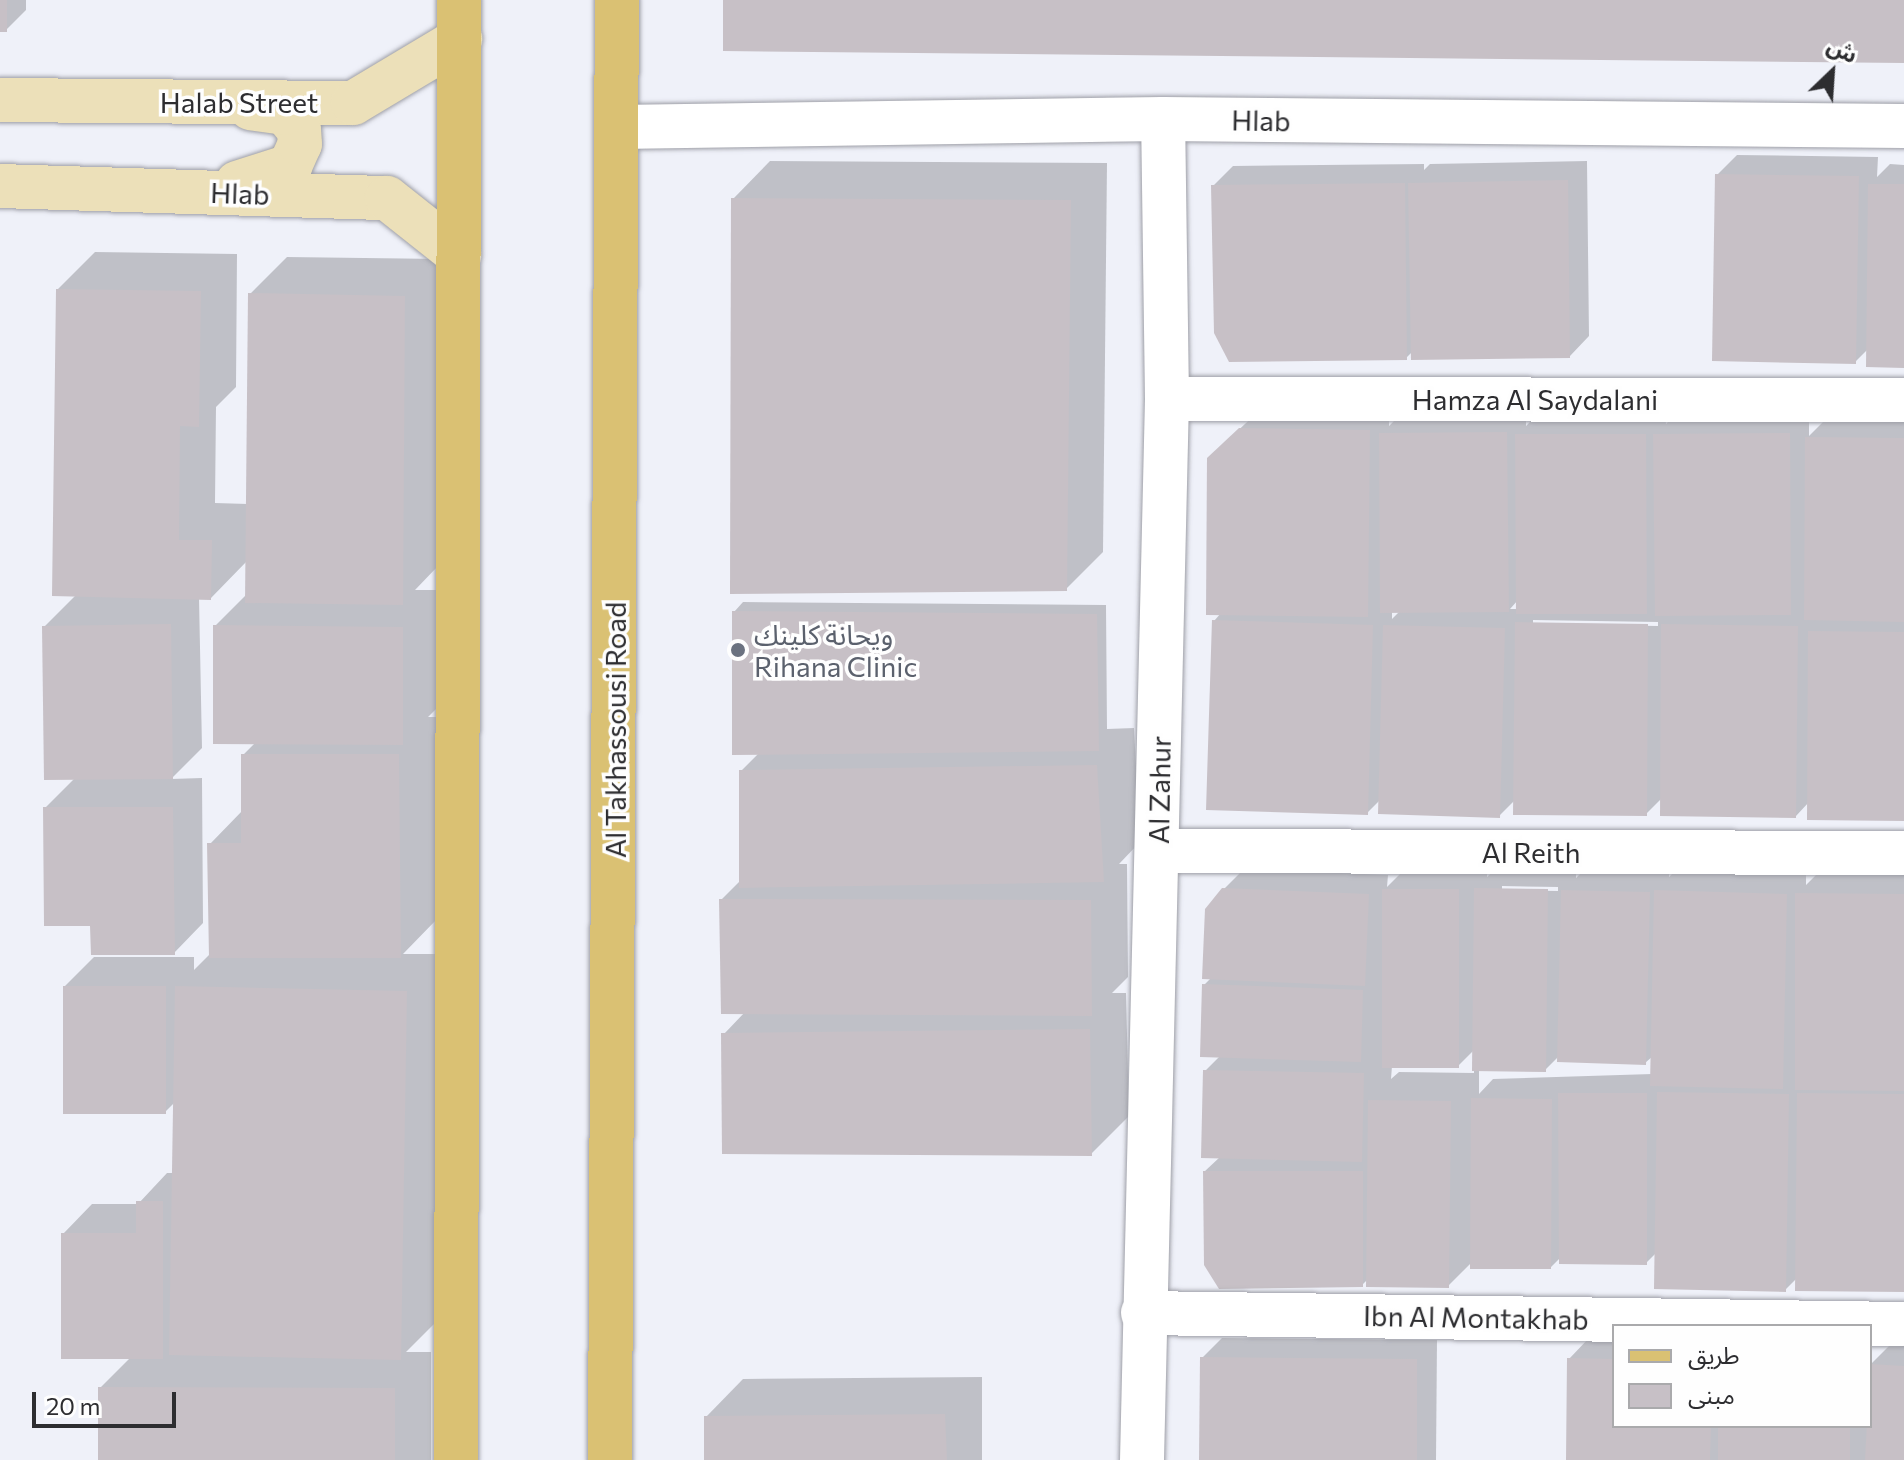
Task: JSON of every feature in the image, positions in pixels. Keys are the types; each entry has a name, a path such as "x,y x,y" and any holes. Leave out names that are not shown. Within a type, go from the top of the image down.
{"main road":[{"name":"Al Takhassousi Road","path":"610,1460 617,0"},
{"path":"456,1460 460,20"}],"street":[{"name":"Halab Street","path":"0,100 353,103 460,20"},
{"path":"195,101 285,113 299,130 300,144 290,166 257,179 195,192"},
{"name":"Hlab","path":"618,127 1163,119 1904,126"},
{"name":"Al Zahur","path":"1142,1460 1143,1313 1167,399 1163,119"},
{"name":"Hlab","path":"0,186 387,198 459,255"},
{"name":"Hamza Al Saydalani","path":"1167,399 1904,400"},
{"name":"Al Reith","path":"1157,851 1904,853"},
{"name":"Ibn Al Montakhab","path":"1143,1313 1904,1324"}],"building":[{"path":"0,0 7,0 7,32 0,32"},
{"path":"723,0 1904,0 1904,63 723,51"},
{"path":"1715,174 1859,176 1856,364 1712,361"},
{"path":"1568,180 1570,358 1411,360 1408,183"},
{"path":"1405,183 1407,360 1229,362 1214,333 1211,185"},
{"path":"1868,184 1904,184 1904,368 1866,367"},
{"path":"731,198 1071,200 1067,591 730,594"},
{"path":"56,289 201,291 199,427 180,426 179,540 212,540 211,600 52,596"},
{"path":"248,293 405,296 403,605 245,603"},
{"path":"1239,428 1370,430 1368,617 1206,615 1207,458"},
{"path":"1507,432 1509,612 1380,613 1379,433"},
{"path":"1790,433 1791,615 1655,616 1653,434"},
{"path":"1515,434 1646,434 1647,614 1516,614"},
{"path":"1805,437 1904,438 1904,622 1804,620"},
{"path":"732,611 1097,614 1099,751 732,755"},
{"path":"1212,620 1373,625 1368,815 1206,810"},
{"path":"1515,622 1648,624 1647,816 1513,815"},
{"path":"171,624 173,779 44,780 42,626"},
{"path":"1661,624 1798,626 1796,818 1660,816"},
{"path":"213,625 403,627 403,745 213,744"},
{"path":"1383,625 1505,628 1500,818 1378,814"},
{"path":"1808,631 1904,632 1904,821 1807,820"},
{"path":"241,754 399,754 401,958 209,958 207,843 241,843"},
{"path":"1097,765 1104,882 739,888 739,770"},
{"path":"43,807 173,807 175,955 91,955 90,926 44,926"},
{"path":"1222,888 1369,894 1365,986 1202,979 1205,909"},
{"path":"1474,888 1548,889 1546,1072 1472,1071"},
{"path":"1382,889 1459,889 1459,1068 1382,1068"},
{"path":"1561,890 1650,892 1646,1065 1557,1062"},
{"path":"1654,890 1787,894 1783,1089 1650,1086"},
{"path":"1795,893 1904,894 1904,1091 1795,1090"},
{"path":"719,899 1091,900 1092,1016 721,1014"},
{"path":"1202,984 1363,990 1361,1062 1200,1057"},
{"path":"63,986 166,986 166,1114 63,1114"},
{"path":"175,986 407,991 401,1360 169,1355"},
{"path":"1090,1029 1092,1156 722,1154 721,1033"},
{"path":"1203,1070 1364,1073 1362,1162 1201,1158"},
{"path":"1657,1092 1789,1094 1786,1292 1654,1289"},
{"path":"1558,1093 1647,1093 1647,1265 1559,1264"},
{"path":"1797,1093 1904,1094 1904,1292 1795,1291"},
{"path":"1471,1098 1552,1099 1551,1269 1470,1269"},
{"path":"1368,1100 1451,1101 1449,1288 1366,1287"},
{"path":"1203,1171 1363,1171 1363,1287 1219,1289 1204,1265"},
{"path":"136,1201 163,1201 163,1359 61,1359 61,1233 136,1233"},
{"path":"1200,1357 1417,1359 1417,1460 1199,1460"},
{"path":"1567,1358 1612,1359 1612,1428 1711,1428 1710,1460 1566,1460"},
{"path":"1872,1364 1904,1366 1904,1460 1865,1460 1867,1428 1872,1428"},
{"path":"98,1387 395,1388 395,1460 98,1460"},
{"path":"945,1414 947,1460 704,1460 704,1416"},
{"path":"1718,1428 1850,1428 1850,1460 1718,1460"}],"place":[{"name":"ويحانة كلينك Rihana Clinic","path":"738,650"}]}
